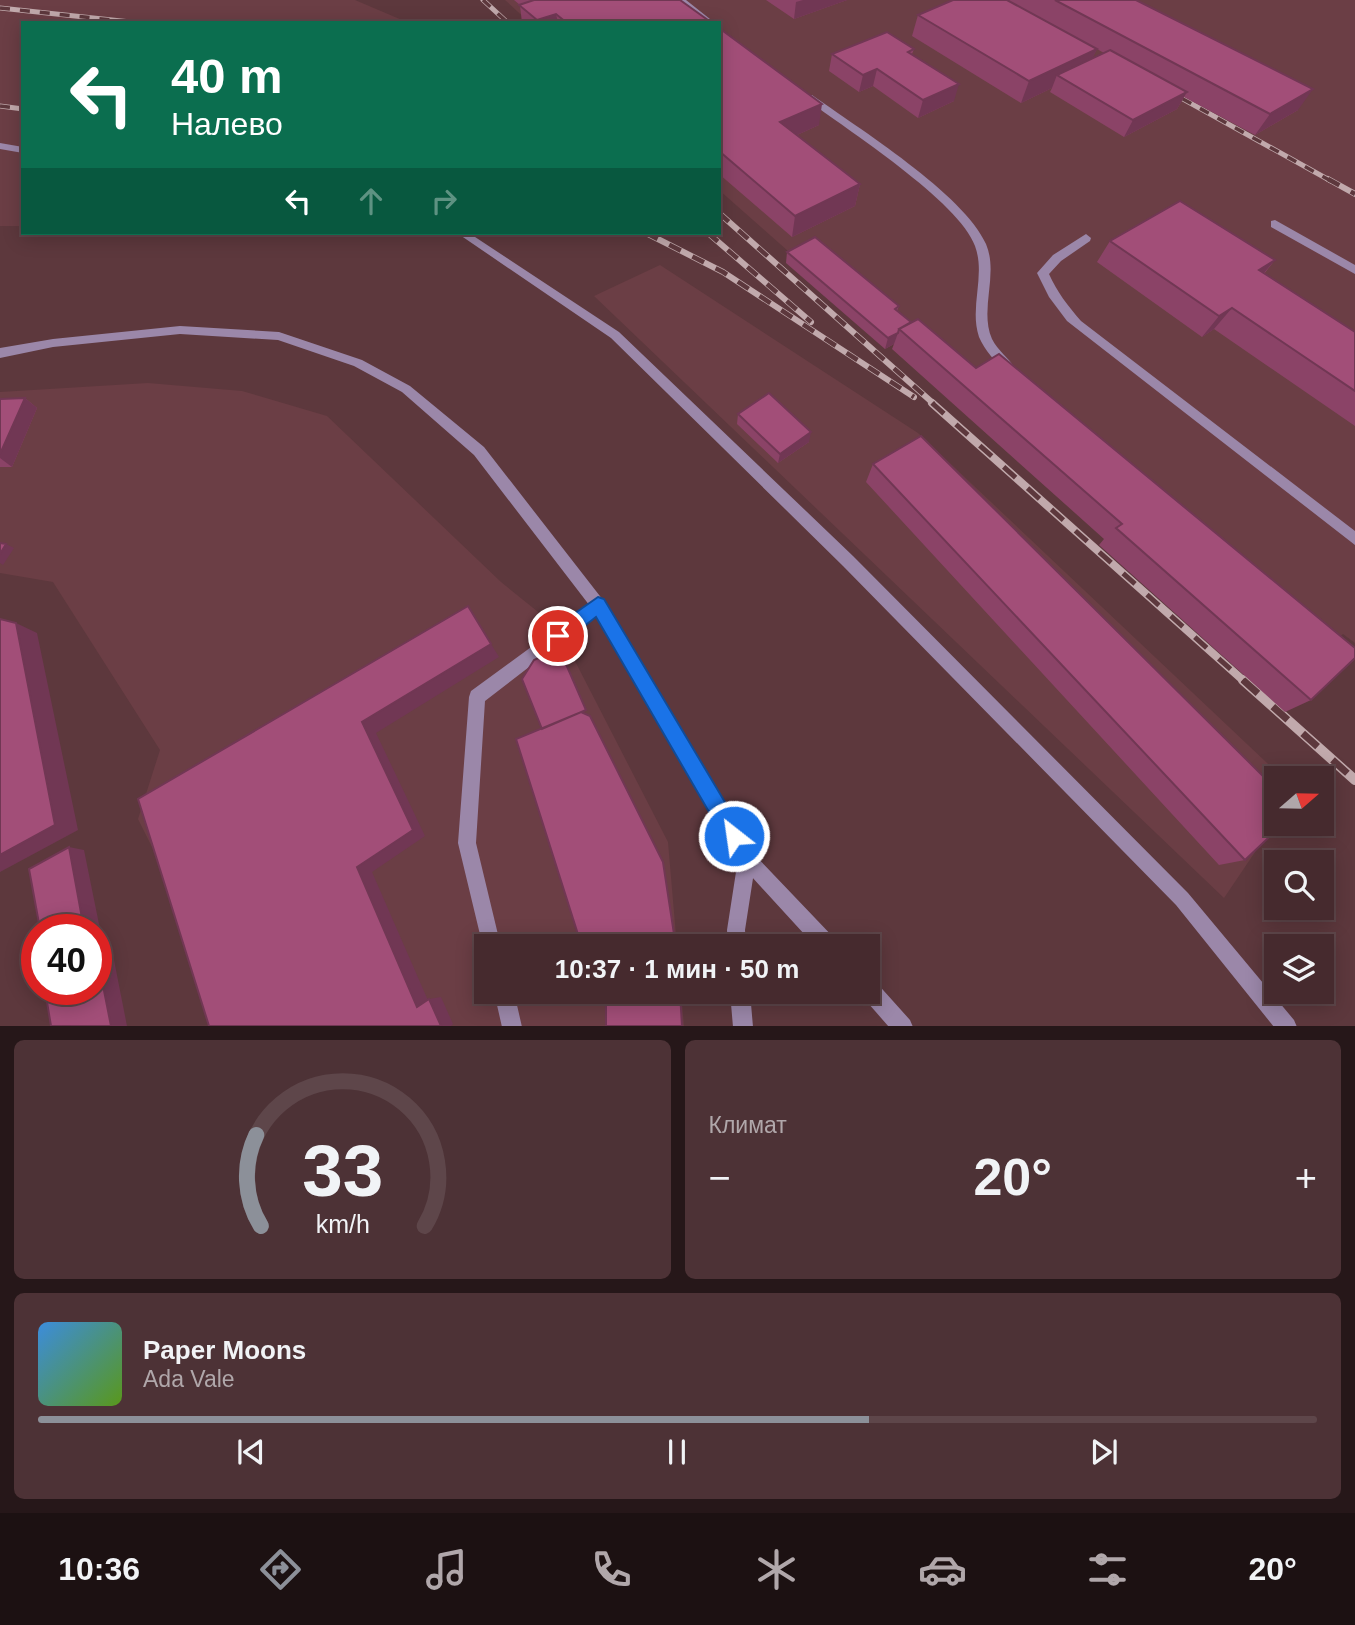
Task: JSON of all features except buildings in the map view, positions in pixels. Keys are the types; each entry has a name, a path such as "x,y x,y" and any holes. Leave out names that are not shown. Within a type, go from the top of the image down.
{"street":[{"path":"681,0 708,21"},
{"path":"795,87 937,194 968,223 981,244 985,281 980,316 985,335 1002,361 1023,379"},
{"path":"0,146 21,150"},
{"path":"1275,223 1355,270"},
{"path":"465,235 615,335 848,561 1182,899 1286,1026"},
{"path":"1086,238 1057,258 1043,273 1050,292 1062,308 1077,324 1355,538"},
{"path":"0,353 53,343 180,330 279,336 358,363 406,389 479,451 598,605 747,859 817,934"},
{"path":"489,934 467,843 477,698 598,605"},
{"path":"736,934 747,859"},
{"path":"880,1002 902,1026"},
{"path":"506,1004 512,1026"},
{"path":"741,1004 743,1026"}],"shaded area":[{"path":"0,0 355,0 404,21 21,21 21,226 0,226"},
{"path":"505,0 1355,0 1355,643 1343,634 1279,685 721,192 721,21 528,21"},
{"path":"660,265 918,433 1270,766 1264,766 1266,836 1224,898 594,296"},
{"path":"148,383 242,391 327,416 501,582 558,628 668,842 676,934 474,934 474,1004 682,1004 684,1026 218,1026 218,979 138,819 160,750 53,582 0,573 0,392"}],"railway":[{"path":"483,0 506,21"},
{"path":"0,8 121,21"},
{"path":"1165,89 1331,181"},
{"path":"0,106 21,109"},
{"path":"1328,179 1355,194"},
{"path":"721,215 934,404"},
{"path":"650,235 723,272 914,397"},
{"path":"710,235 811,322"},
{"path":"932,403 1245,682"},
{"path":"1243,680 1355,780"}],"route":[{"path":"558,636 598,605 734,836"}]}
